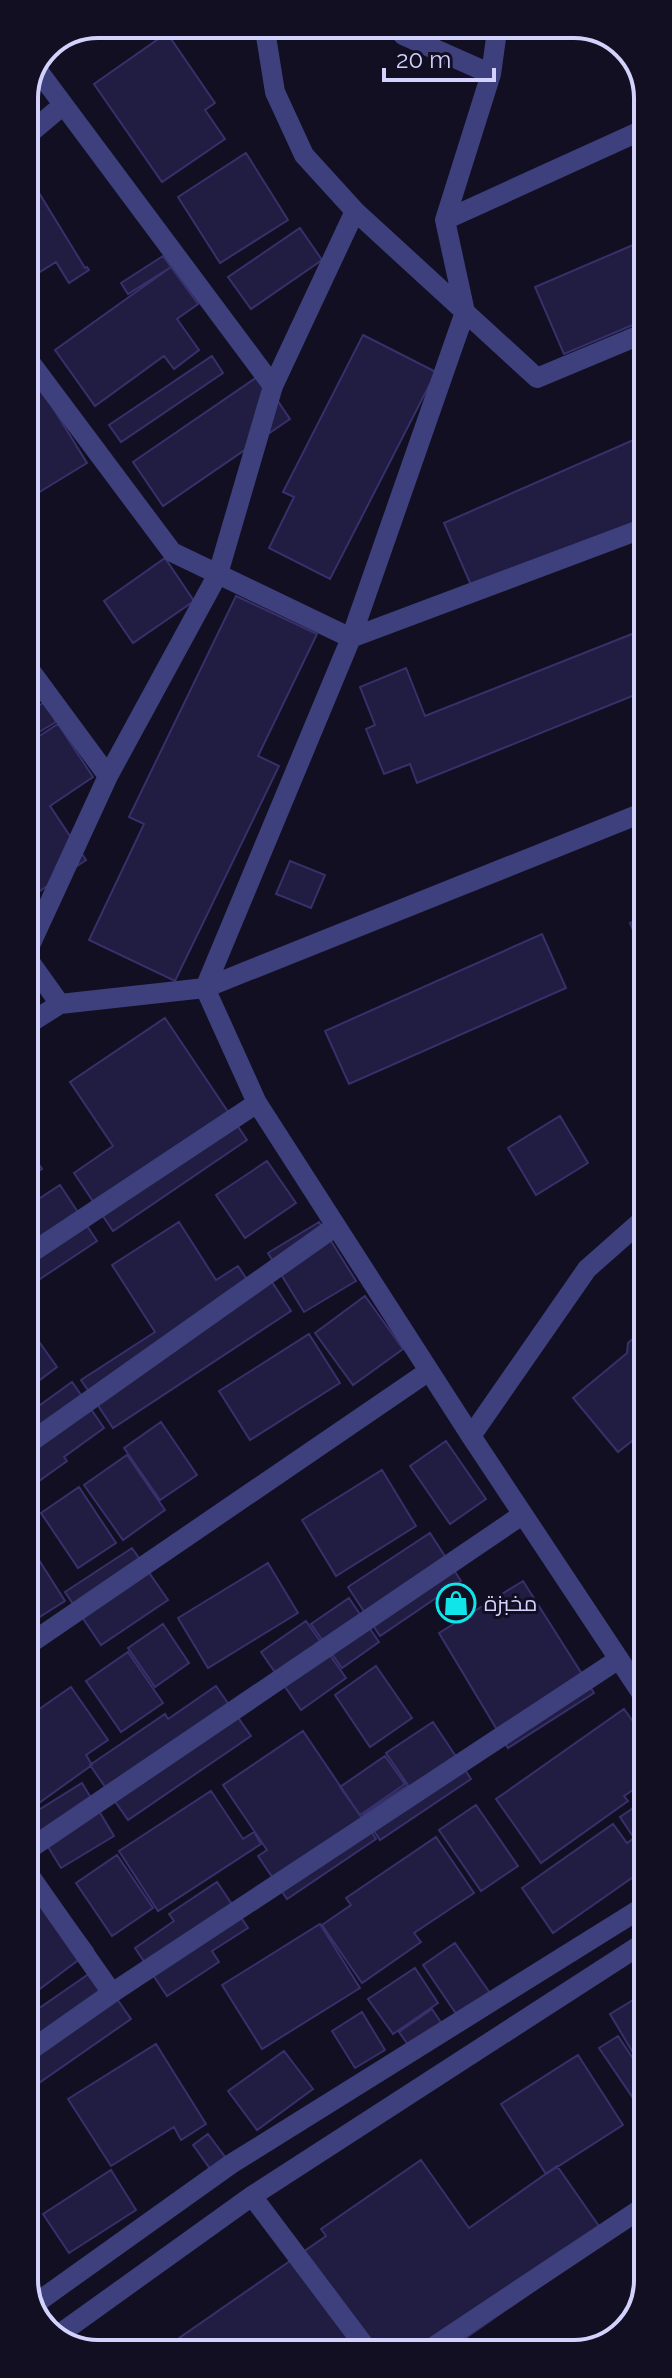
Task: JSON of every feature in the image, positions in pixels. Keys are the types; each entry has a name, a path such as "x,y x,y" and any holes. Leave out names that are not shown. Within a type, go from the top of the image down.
{"street":[{"path":"266,38 275,92 304,155 355,211 537,378 634,337"},
{"path":"410,38 491,74"},
{"path":"496,38 491,74 445,220 465,312 351,638 205,988 257,1103 522,1515 634,1682"},
{"path":"42,77 273,386"},
{"path":"38,126 62,106"},
{"path":"445,220 634,134"},
{"path":"38,928 108,776 218,574 273,386 355,211"},
{"path":"38,373 172,552 351,638 634,532"},
{"path":"38,681 108,776"},
{"path":"38,1018 60,1004 205,988 634,816"},
{"path":"38,974 60,1004"},
{"path":"38,1248 257,1103"},
{"path":"38,1437 336,1226"},
{"path":"471,1436 587,1269 634,1227"},
{"path":"38,1638 429,1371"},
{"path":"38,1843 522,1515"},
{"path":"38,2045 619,1659"},
{"path":"38,1888 112,1993"},
{"path":"41,2300 231,2164 634,1913"},
{"path":"65,2330 252,2196 634,1949"},
{"path":"252,2196 360,2340"},
{"path":"444,2340 634,2213"}],"building":[{"path":"160,38 170,38 215,103 205,110 225,139 162,182 94,84"},
{"path":"246,153 288,220 220,263 178,197"},
{"path":"38,191 89,270 69,283 56,262 38,273"},
{"path":"300,228 322,260 251,309 228,277"},
{"path":"634,245 634,324 564,354 535,287"},
{"path":"163,256 171,267 128,294 121,283"},
{"path":"171,267 198,304 177,319 199,350 174,369 164,356 95,406 55,350"},
{"path":"363,335 436,372 330,579 269,548 294,497 283,492"},
{"path":"212,356 223,373 121,442 109,425"},
{"path":"260,375 290,419 163,506 133,462"},
{"path":"38,384 87,463 38,493"},
{"path":"634,440 634,523 474,592 444,523"},
{"path":"165,558 194,601 133,643 104,601"},
{"path":"236,596 317,634 258,756 279,766 175,981 89,940 144,824 129,817"},
{"path":"634,633 634,695 417,783 410,764 384,774 366,729 375,725 360,687 406,668 425,716"},
{"path":"45,702 56,722 38,733 38,706"},
{"path":"58,724 93,777 50,806 86,860 38,892 38,737"},
{"path":"290,861 325,875 311,908 276,894"},
{"path":"542,934 566,988 349,1084 325,1031"},
{"path":"165,1018 247,1140 113,1231 74,1173 113,1146 70,1082"},
{"path":"560,1116 588,1163 536,1195 508,1148"},
{"path":"267,1161 296,1203 245,1238 216,1195"},
{"path":"60,1185 97,1241 38,1280 38,1199"},
{"path":"179,1222 216,1280 238,1266 250,1284 266,1273 291,1311 113,1428 81,1380 155,1332 112,1265"},
{"path":"319,1222 356,1281 304,1312 268,1253"},
{"path":"365,1296 403,1349 353,1385 315,1333"},
{"path":"309,1334 340,1383 250,1440 219,1391"},
{"path":"634,1338 634,1439 618,1452 573,1398 627,1353 628,1343"},
{"path":"38,1340 57,1367 38,1381"},
{"path":"72,1382 104,1428 64,1457 67,1461 38,1482 38,1402 40,1405"},
{"path":"161,1422 197,1475 160,1500 124,1448"},
{"path":"446,1441 486,1499 450,1524 410,1466"},
{"path":"127,1455 165,1510 123,1540 84,1485"},
{"path":"382,1470 416,1526 336,1576 302,1520"},
{"path":"79,1487 116,1543 78,1568 41,1513"},
{"path":"430,1533 461,1581 380,1636 348,1587"},
{"path":"132,1548 168,1600 101,1645 65,1592"},
{"path":"38,1558 65,1601 38,1618"},
{"path":"268,1563 298,1613 208,1668 178,1618"},
{"path":"523,1581 594,1693 508,1748 439,1633"},
{"path":"349,1598 379,1642 342,1668 311,1624"},
{"path":"306,1621 346,1678 301,1710 261,1652"},
{"path":"163,1624 189,1663 155,1687 128,1648"},
{"path":"128,1652 163,1703 121,1732 86,1681"},
{"path":"376,1666 412,1718 370,1747 335,1695"},
{"path":"216,1686 251,1736 128,1820 90,1765 165,1714 168,1719"},
{"path":"71,1687 108,1740 86,1755 92,1765 38,1804 38,1710"},
{"path":"624,1709 634,1723 634,1789 624,1796 628,1801 541,1863 496,1799"},
{"path":"433,1722 471,1779 380,1840 363,1815 408,1785 386,1753"},
{"path":"303,1731 376,1839 287,1899 258,1856 267,1850 223,1785"},
{"path":"385,1756 405,1784 360,1815 340,1787"},
{"path":"82,1783 114,1836 61,1868 38,1831 38,1810"},
{"path":"211,1791 243,1839 254,1832 261,1844 158,1911 119,1851"},
{"path":"476,1805 518,1866 481,1891 439,1830"},
{"path":"634,1807 634,1838 620,1817"},
{"path":"613,1824 627,1843 634,1838 634,1876 553,1933 522,1888"},
{"path":"436,1837 474,1893 414,1933 421,1942 362,1983 322,1925 351,1905 346,1898"},
{"path":"117,1855 153,1908 112,1936 76,1883"},
{"path":"217,1882 248,1928 212,1951 219,1962 167,1996 135,1948 174,1921 169,1914"},
{"path":"54,1897 93,1949 38,1990 38,1909"},
{"path":"320,1924 360,1988 262,2049 222,1985"},
{"path":"455,1943 490,1993 457,2015 423,1965"},
{"path":"415,1968 438,2003 393,2034 368,1999"},
{"path":"96,1969 131,2019 38,2084 38,2009"},
{"path":"634,1999 634,2054 610,2014"},
{"path":"432,2009 444,2027 411,2049 399,2032"},
{"path":"362,2012 385,2050 355,2068 332,2031"},
{"path":"618,2036 634,2060 634,2097 633,2098 599,2048"},
{"path":"156,2044 206,2124 181,2140 174,2127 111,2166 68,2099"},
{"path":"284,2051 313,2089 257,2130 228,2091"},
{"path":"578,2055 623,2125 546,2174 501,2104"},
{"path":"208,2134 226,2158 211,2170 193,2145"},
{"path":"421,2160 469,2228 557,2166 608,2239 463,2340 176,2340 326,2236 321,2229"},
{"path":"111,2170 136,2210 69,2253 43,2214"}],"place":[{"name":"مخبزة","path":"456,1603"}]}
